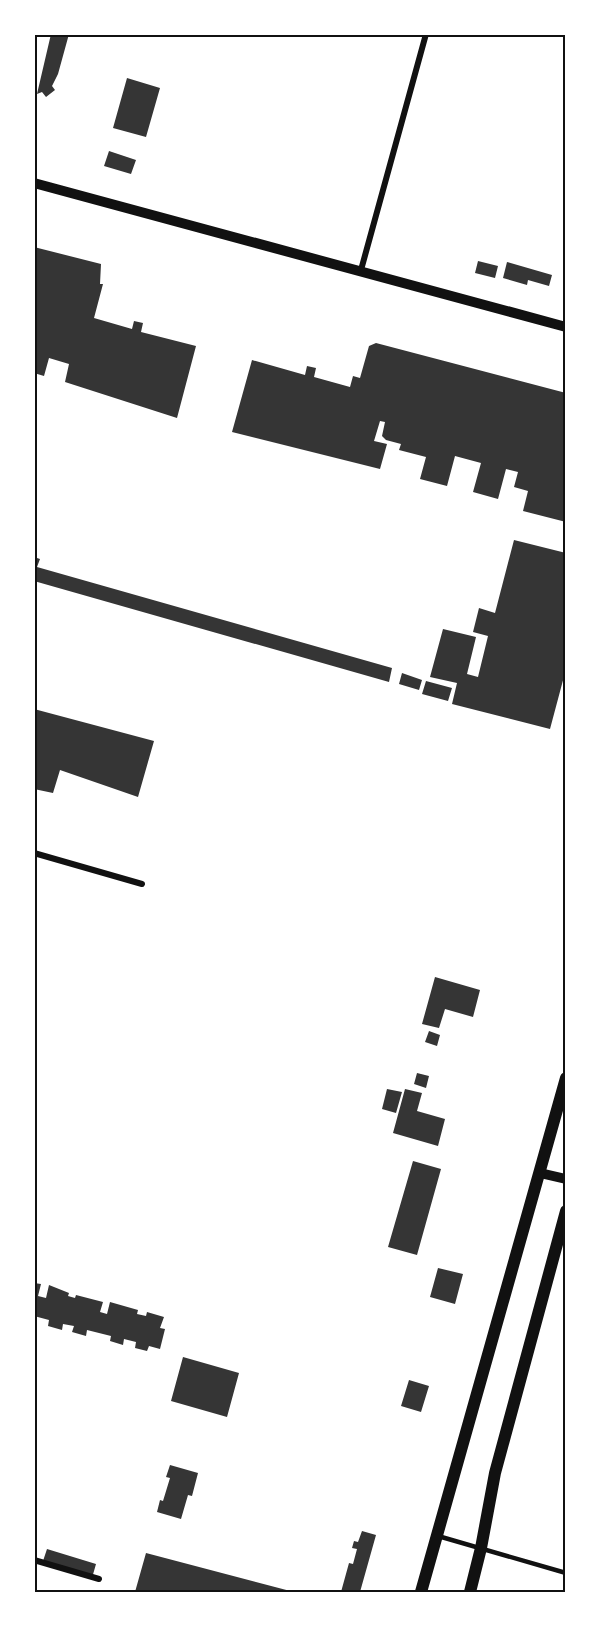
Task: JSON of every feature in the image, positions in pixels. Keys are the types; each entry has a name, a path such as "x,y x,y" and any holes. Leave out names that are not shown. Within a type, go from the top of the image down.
{"main road":[{"path":"422,1593 566,1078"},
{"path":"470,1593 495,1473 566,1211"}],"street":[{"path":"361,270 426,34"},
{"path":"34,183 566,327"},
{"path":"34,853 142,884"},
{"path":"540,1173 566,1179"},
{"path":"34,1560 99,1579"}],"lane":[{"path":"438,1536 566,1573"}],"building":[{"path":"51,34 69,34 58,74 52,86 55,90 46,97 42,92 37,94"},
{"path":"127,78 160,88 146,137 113,128"},
{"path":"109,151 136,160 131,174 104,166"},
{"path":"34,247 101,264 100,284 103,284 94,318 132,329 134,321 143,323 141,332 196,346 177,418 65,382 69,364 49,358 44,376 34,373"},
{"path":"478,261 498,266 495,278 475,273"},
{"path":"507,262 552,275 549,286 528,280 527,285 503,278"},
{"path":"376,343 566,393 566,522 523,511 528,491 514,487 518,472 506,469 498,499 473,492 481,463 455,456 447,486 420,479 426,457 399,450 401,444 386,440 382,436 385,422 380,421 374,441 387,444 380,469 232,432 252,360 305,375 307,366 316,368 314,377 350,387 353,376 360,378 369,346"},
{"path":"514,540 566,553 566,669 550,729 452,704 457,683 430,677 443,629 476,637 467,674 478,677 488,636 473,632 479,608 495,613"},
{"path":"34,557 40,559 37,567 392,668 389,682 34,581"},
{"path":"402,673 422,680 419,690 399,684"},
{"path":"426,681 452,688 448,701 422,694"},
{"path":"34,709 154,741 138,797 60,770 53,793 34,789"},
{"path":"435,977 480,990 473,1017 445,1009 439,1028 422,1024"},
{"path":"429,1031 440,1035 437,1046 425,1042"},
{"path":"417,1073 429,1076 426,1088 414,1084"},
{"path":"387,1089 402,1092 396,1113 382,1109"},
{"path":"405,1089 422,1093 417,1111 445,1119 438,1146 393,1133"},
{"path":"413,1161 441,1169 417,1255 388,1247"},
{"path":"438,1268 463,1274 455,1304 430,1297"},
{"path":"34,1283 41,1284 38,1296 46,1298 49,1285 69,1293 68,1296 75,1298 76,1295 103,1302 100,1312 107,1314 110,1302 138,1310 137,1314 146,1316 147,1312 164,1317 160,1328 165,1329 160,1349 149,1346 147,1351 135,1348 136,1342 124,1339 123,1345 110,1341 111,1336 87,1330 86,1336 72,1332 74,1326 63,1324 62,1330 48,1326 49,1320 34,1316"},
{"path":"183,1357 239,1373 227,1417 171,1401"},
{"path":"409,1380 429,1386 421,1412 401,1406"},
{"path":"170,1465 198,1473 192,1496 188,1495 181,1519 157,1512 170,1478 166,1477"},
{"path":"362,1531 376,1535 360,1592 341,1592 349,1563 353,1564 357,1549 352,1548 354,1541 358,1542"},
{"path":"47,1549 96,1564 92,1578 42,1564"},
{"path":"146,1553 294,1592 135,1592"}]}
